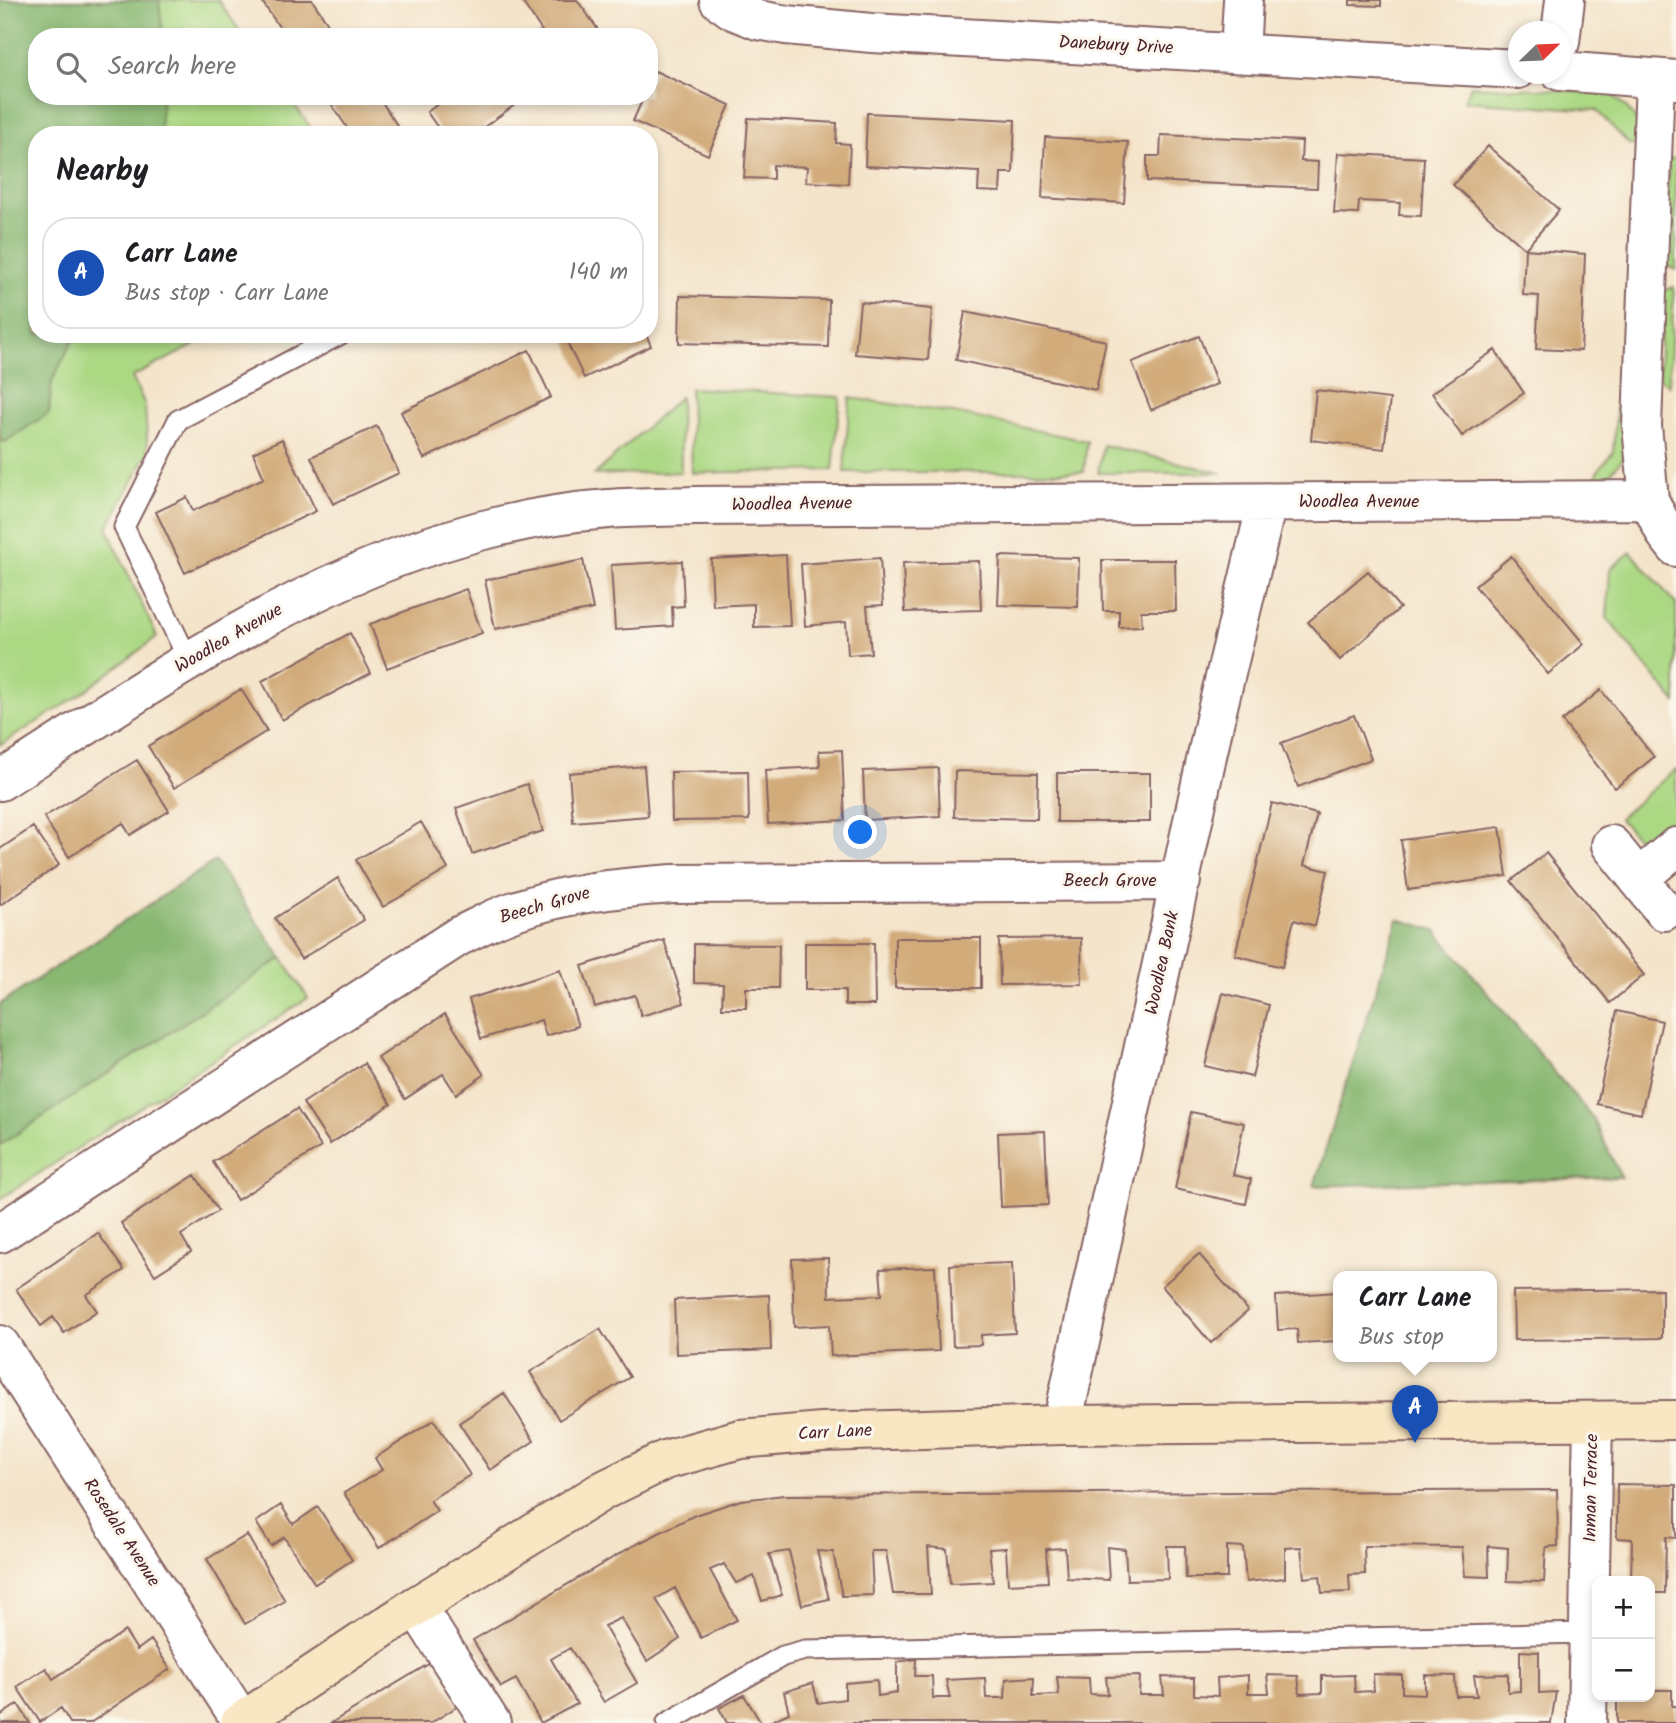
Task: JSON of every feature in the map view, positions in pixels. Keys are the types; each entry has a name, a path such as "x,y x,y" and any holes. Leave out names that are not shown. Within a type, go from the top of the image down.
{"street":[{"name":"Danebury Drive","path":"719,0 733,10 758,20 872,33 1508,68"},
{"path":"1240,53 1243,0"},
{"path":"1562,21 1565,0"},
{"path":"1571,72 1665,79 1642,426 1649,500 1666,534 1676,547"},
{"name":"Woodlea Avenue","path":"0,781 189,661 317,590 383,562 486,529 578,512 693,506 1649,500"},
{"name":"Woodlea Bank","path":"1062,1424 1215,719 1267,503"},
{"path":"1611,845 1664,911"},
{"path":"1638,879 1676,847"},
{"name":"Beech Grove","path":"0,1233 459,936 508,913 610,888 673,884 1181,881"},
{"name":"Rosedale Avenue","path":"0,1345 241,1722"},
{"name":"Carr Lane","path":"241,1722 416,1606 604,1490 665,1460 740,1439 1062,1424 1676,1420"},
{"name":"Inman Terrace","path":"1587,1723 1593,1421"},
{"path":"416,1606 491,1723"}],"lane":[{"path":"189,661 124,527 178,420 324,343"},
{"path":"667,1723 783,1656 805,1650 1589,1633"}],"green space":[{"path":"0,0 218,0 238,28 28,28 28,105 294,105 310,126 28,126 28,343 198,343 132,377 145,405 148,453 107,528 157,637 77,697 0,745"},
{"path":"0,0 159,0 162,28 28,28 28,105 162,105 160,126 28,126 28,343 71,343 52,381 49,413 5,442 0,441"},
{"path":"1471,86 1611,94 1628,109 1641,126 1643,145 1630,145 1596,110 1464,101"},
{"path":"1669,158 1676,159 1676,270 1665,265"},
{"path":"1674,287 1669,385 1659,378 1662,291"},
{"path":"1619,374 1631,378 1626,454 1610,474 1596,484 1597,472 1613,452"},
{"path":"690,388 840,397 833,470 692,473"},
{"path":"680,397 681,472 594,475"},
{"path":"850,398 954,413 1087,441 1084,472 844,472"},
{"path":"1103,445 1222,473 1098,473"},
{"path":"1631,552 1676,604 1676,703 1607,618 1610,569"},
{"path":"1676,769 1676,826 1656,839 1637,838 1619,818"},
{"path":"215,861 282,958 0,1145 0,1004"},
{"path":"1398,919 1435,930 1593,1118 1621,1177 1314,1186"},
{"path":"282,958 308,998 0,1199 0,1145"}],"building":[{"path":"261,0 312,0 331,28 280,28"},
{"path":"521,0 577,0 597,28 540,28"},
{"path":"1350,0 1381,0 1381,6 1350,5"},
{"path":"658,72 730,105 708,155 658,132 658,126 644,126 633,121 640,105 658,105"},
{"path":"332,105 384,105 397,126 346,126"},
{"path":"437,105 515,105 485,126 437,126 427,112"},
{"path":"867,113 1015,120 1013,173 1001,173 1000,192 978,191 979,172 865,166"},
{"path":"748,118 837,123 836,143 850,144 848,184 806,182 807,167 773,165 773,179 744,178"},
{"path":"1161,135 1302,141 1301,161 1318,162 1317,188 1147,181 1147,156 1160,156"},
{"path":"1045,137 1128,142 1124,203 1042,198"},
{"path":"1488,146 1559,210 1525,249 1453,185"},
{"path":"1338,153 1424,158 1421,216 1399,215 1400,203 1359,201 1358,214 1334,213"},
{"path":"1525,249 1585,254 1581,351 1536,349 1539,296 1523,295"},
{"path":"680,296 829,300 828,347 679,343"},
{"path":"860,302 932,309 928,360 855,354"},
{"path":"965,312 1106,341 1096,390 956,360"},
{"path":"1199,336 1217,384 1151,410 1132,362"},
{"path":"567,343 650,343 651,346 584,378"},
{"path":"529,350 551,397 424,459 401,412"},
{"path":"1495,350 1524,393 1462,436 1432,393"},
{"path":"1316,390 1390,399 1384,449 1311,440"},
{"path":"377,426 399,473 333,504 311,457"},
{"path":"282,439 316,511 185,573 156,512 187,497 193,511 264,478 253,453"},
{"path":"786,555 790,626 754,627 754,604 713,606 711,559"},
{"path":"1000,556 1079,558 1078,607 998,605"},
{"path":"1511,556 1584,644 1548,674 1475,586"},
{"path":"880,558 883,605 867,606 871,653 848,655 846,622 805,626 801,564"},
{"path":"583,560 593,609 495,629 485,580"},
{"path":"1102,560 1175,560 1176,611 1141,611 1142,626 1119,627 1119,611 1103,611"},
{"path":"682,561 684,606 672,607 673,626 615,630 611,565"},
{"path":"979,561 981,610 905,612 903,563"},
{"path":"1368,571 1400,608 1340,660 1308,622"},
{"path":"466,589 482,633 387,668 370,624"},
{"path":"350,633 371,673 282,720 262,681"},
{"path":"241,689 267,731 174,788 148,746"},
{"path":"1601,690 1654,757 1615,788 1562,721"},
{"path":"1354,715 1371,759 1298,787 1281,743"},
{"path":"842,750 845,820 768,824 765,770 820,767 819,751"},
{"path":"137,760 169,811 130,835 123,823 69,857 44,817"},
{"path":"644,766 648,816 573,822 569,773"},
{"path":"938,768 940,816 865,820 863,771"},
{"path":"748,771 749,820 672,821 671,772"},
{"path":"955,771 1038,773 1037,819 954,817"},
{"path":"1057,773 1150,773 1150,822 1057,822"},
{"path":"527,784 543,831 472,854 456,808"},
{"path":"1272,803 1317,814 1304,865 1328,871 1315,926 1294,920 1282,967 1235,955"},
{"path":"421,822 448,869 383,907 356,860"},
{"path":"33,827 59,865 0,905 0,849"},
{"path":"1500,827 1507,876 1408,890 1401,840"},
{"path":"1546,853 1644,975 1610,1003 1511,881"},
{"path":"338,878 364,920 301,959 275,918"},
{"path":"895,938 981,938 981,988 895,988"},
{"path":"1081,938 1082,984 1000,985 999,939"},
{"path":"664,940 684,1003 641,1016 635,995 595,1007 582,966"},
{"path":"805,943 874,943 875,1005 845,1005 845,990 805,990"},
{"path":"694,944 779,945 778,988 746,988 746,1008 722,1008 723,984 694,983"},
{"path":"560,970 578,1026 546,1036 541,1020 481,1039 469,999"},
{"path":"1223,993 1269,1005 1252,1077 1205,1066"},
{"path":"1617,1011 1662,1021 1641,1114 1597,1104"},
{"path":"445,1014 484,1075 456,1094 443,1074 405,1099 378,1058"},
{"path":"364,1063 391,1104 330,1144 303,1103"},
{"path":"297,1109 321,1147 237,1200 213,1162"},
{"path":"1191,1112 1244,1123 1233,1175 1251,1179 1246,1204 1175,1189"},
{"path":"1045,1131 1048,1205 1001,1207 998,1133"},
{"path":"195,1175 218,1211 181,1235 191,1252 155,1275 121,1223"},
{"path":"98,1233 124,1270 86,1295 97,1311 64,1333 53,1317 41,1326 16,1289"},
{"path":"1199,1254 1248,1311 1211,1343 1162,1286"},
{"path":"828,1258 829,1297 882,1295 880,1269 935,1267 939,1351 831,1356 829,1325 794,1327 792,1259"},
{"path":"1012,1263 1015,1333 981,1335 981,1345 953,1346 950,1265"},
{"path":"1662,1289 1662,1338 1514,1340 1513,1291"},
{"path":"1333,1292 1333,1341 1298,1343 1297,1329 1278,1330 1276,1296"},
{"path":"769,1295 771,1350 676,1354 674,1300"},
{"path":"600,1329 630,1377 559,1420 530,1372"},
{"path":"504,1393 534,1441 490,1470 459,1423"},
{"path":"434,1420 470,1475 430,1500 437,1511 379,1548 344,1493 382,1470 375,1458"},
{"path":"1617,1484 1676,1485 1676,1538 1666,1537 1665,1593 1655,1593 1655,1576 1631,1576 1632,1539 1617,1538"},
{"path":"1557,1490 1558,1546 1546,1547 1544,1582 1507,1581 1508,1548 1488,1546 1489,1577 1465,1576 1462,1547 1364,1546 1365,1574 1349,1575 1350,1592 1322,1593 1320,1576 1304,1578 1301,1547 1285,1548 1285,1578 1246,1582 1243,1547 1227,1546 1227,1578 1186,1578 1185,1546 1167,1546 1168,1579 1127,1580 1125,1549 1107,1547 1109,1580 1067,1578 1065,1548 1046,1549 1048,1582 1008,1584 1006,1548 989,1549 993,1582 950,1584 947,1549 928,1547 931,1594 893,1594 886,1551 871,1551 873,1595 842,1596 833,1552 817,1551 829,1599 802,1605 789,1551 769,1554 782,1595 762,1601 754,1576 736,1583 724,1564 710,1570 737,1620 701,1638 675,1588 656,1599 680,1639 647,1661 621,1618 604,1626 637,1683 604,1702 570,1648 551,1659 577,1704 541,1723 516,1679 501,1687 473,1640 633,1546 695,1515 741,1500 784,1495"},
{"path":"281,1505 293,1524 318,1507 352,1560 315,1584 284,1537 271,1546 256,1522"},
{"path":"247,1535 285,1601 245,1624 207,1559"},
{"path":"125,1631 137,1650 151,1640 170,1669 90,1723 70,1723 61,1708 40,1722 17,1687 46,1668 53,1679"},
{"path":"1520,1651 1539,1652 1539,1693 1556,1692 1551,1723 767,1723 789,1713 784,1692 813,1683 818,1703 845,1699 845,1683 877,1680 878,1696 897,1693 897,1662 916,1659 915,1676 932,1676 933,1698 950,1698 946,1680 985,1678 986,1698 1005,1698 1006,1679 1034,1677 1033,1696 1059,1695 1057,1677 1089,1678 1090,1694 1108,1695 1106,1677 1140,1676 1139,1695 1164,1695 1162,1677 1194,1678 1194,1695 1218,1696 1217,1678 1248,1675 1248,1693 1269,1693 1267,1675 1298,1676 1300,1694 1322,1693 1322,1676 1354,1675 1355,1692 1374,1691 1373,1674 1402,1675 1402,1693 1425,1694 1425,1675 1455,1676 1456,1696 1477,1696 1474,1675 1508,1674 1508,1692 1520,1691"},
{"path":"432,1662 458,1706 431,1723 331,1723"},
{"path":"1655,1690 1672,1690 1676,1723 1617,1723 1617,1702 1655,1702"},
{"path":"744,1695 761,1723 727,1723 719,1708"},
{"path":"18,1704 30,1723 0,1723 0,1716"}],"place":[{"name":"Carr Lane","path":"1415,1443"}]}
